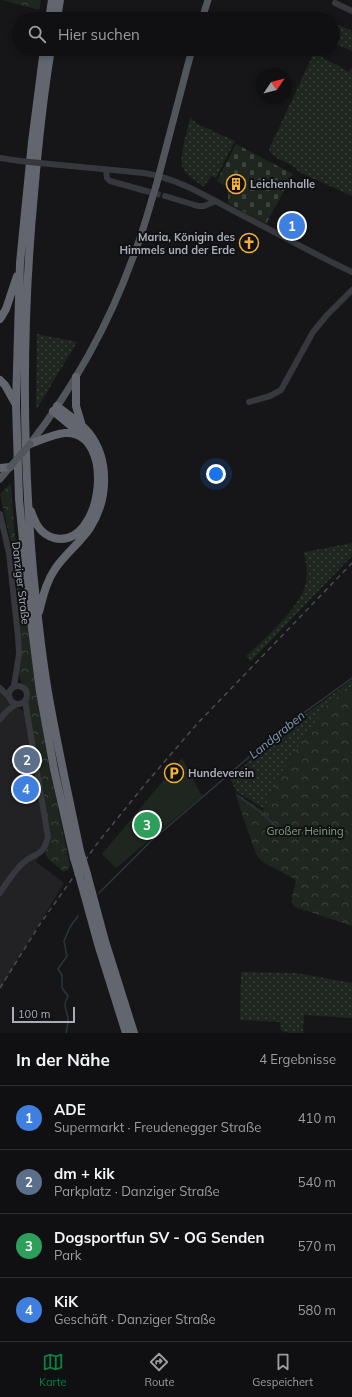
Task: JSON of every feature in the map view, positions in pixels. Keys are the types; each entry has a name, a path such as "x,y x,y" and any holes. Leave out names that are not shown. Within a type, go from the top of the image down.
{"highway":[{"path":"50,12 52,0"},
{"path":"58,12 60,0"},
{"path":"43,56 32,142 20,263 16,405 19,499 30,613 40,692 54,769 74,858 98,944 126,1033"},
{"path":"50,56 39,142 28,255 24,424 27,498 38,616 54,725 80,851 105,941 134,1033"},
{"path":"0,318 6,309 12,293 20,263"},
{"path":"76,376 76,406 82,426"},
{"path":"0,380 5,385 16,405"},
{"path":"27,498 34,522 46,534 58,538 68,537 78,532 91,513 98,487 96,460 92,449 86,440 55,409"},
{"path":"38,616 45,591 52,575 64,557 89,529 103,497 104,472 100,452 95,442 82,426 55,409"},
{"path":"30,444 64,433 71,433 86,440"}],"main road":[{"path":"204,12 208,0"},
{"path":"4,471 30,444 55,409 76,376 112,310 132,260 156,186 190,56"}],"street":[{"path":"335,3 352,11"},
{"path":"0,158 158,175 179,183 216,201 352,272"},
{"path":"106,170 107,178 110,181 146,191"},
{"path":"165,196 198,206 204,206 216,201"},
{"path":"249,402 270,396 281,390 313,332 324,318 352,290"},
{"name":"Danziger Straße","path":"1,518 9,553 19,654 6,712"},
{"name":"Danziger Straße","path":"16,672 21,686 24,687 27,692 27,695 20,703"},
{"path":"1,689 21,686"},
{"path":"0,892 24,862 37,855 42,850 48,837 26,710 20,703 9,698 1,689"},
{"path":"0,719 6,712 20,703"}],"shaded area":[{"path":"0,686 8,693 10,700 27,715 46,844 36,862 64,883 0,989"}],"green space":[{"path":"2,0 41,0 39,10"},
{"path":"340,25 352,31 352,51 340,46"},
{"path":"313,56 320,56 349,72 352,68 352,196 299,172 292,165 279,159 271,153 269,149 290,104 292,104 292,100"},
{"path":"190,118 199,125 235,141 216,178 211,176 204,187 187,174 182,164 182,151"},
{"path":"236,144 293,174 266,224 228,203 228,188 217,181"},
{"path":"37,334 77,342 36,410"},
{"path":"11,483 14,527 37,698 70,866 64,872 49,860 45,854 48,844 27,702 29,695 28,691 23,687 18,671 20,657 17,587 13,551 0,494"},
{"path":"352,543 352,556 251,661 246,656 290,612 303,592 307,575 304,552"},
{"path":"352,680 352,687 329,702 289,760 264,809 236,791 230,778 285,729"},
{"name":"Großer Heining","path":"352,687 352,926 295,907 291,902 296,880 261,861 256,854 235,792 263,811 289,760 329,702"},
{"path":"182,758 202,796 116,868 102,854"},
{"path":"241,972 296,973 352,983 352,1018 304,1015 303,1033 289,1033 281,1031 280,1022 240,1020"}],"waterway":[{"name":"Landgraben","path":"99,893 150,842 284,727 352,678"},
{"path":"238,796 262,813 279,829"},
{"name":"Landgraben","path":"66,1033 68,1019 65,1005 68,996 62,988 62,975 58,969 67,956 64,941 70,927 78,916"}],"tunnel":[{"path":"146,191 165,196"}],"railway":[{"path":"0,988 40,924 99,841 147,782 197,724 352,563"}],"place":[{"name":"Leichenhalle","path":"236,184"},
{"name":"ADE","path":"292,226"},
{"name":"Maria, Königin des Himmels und der Erde","path":"249,243"},
{"name":"dm + kik","path":"27,760"},
{"name":"Hundeverein","path":"174,773"},
{"name":"KiK","path":"26,789"},
{"name":"Dogsportfun SV - OG Senden","path":"147,825"}]}
